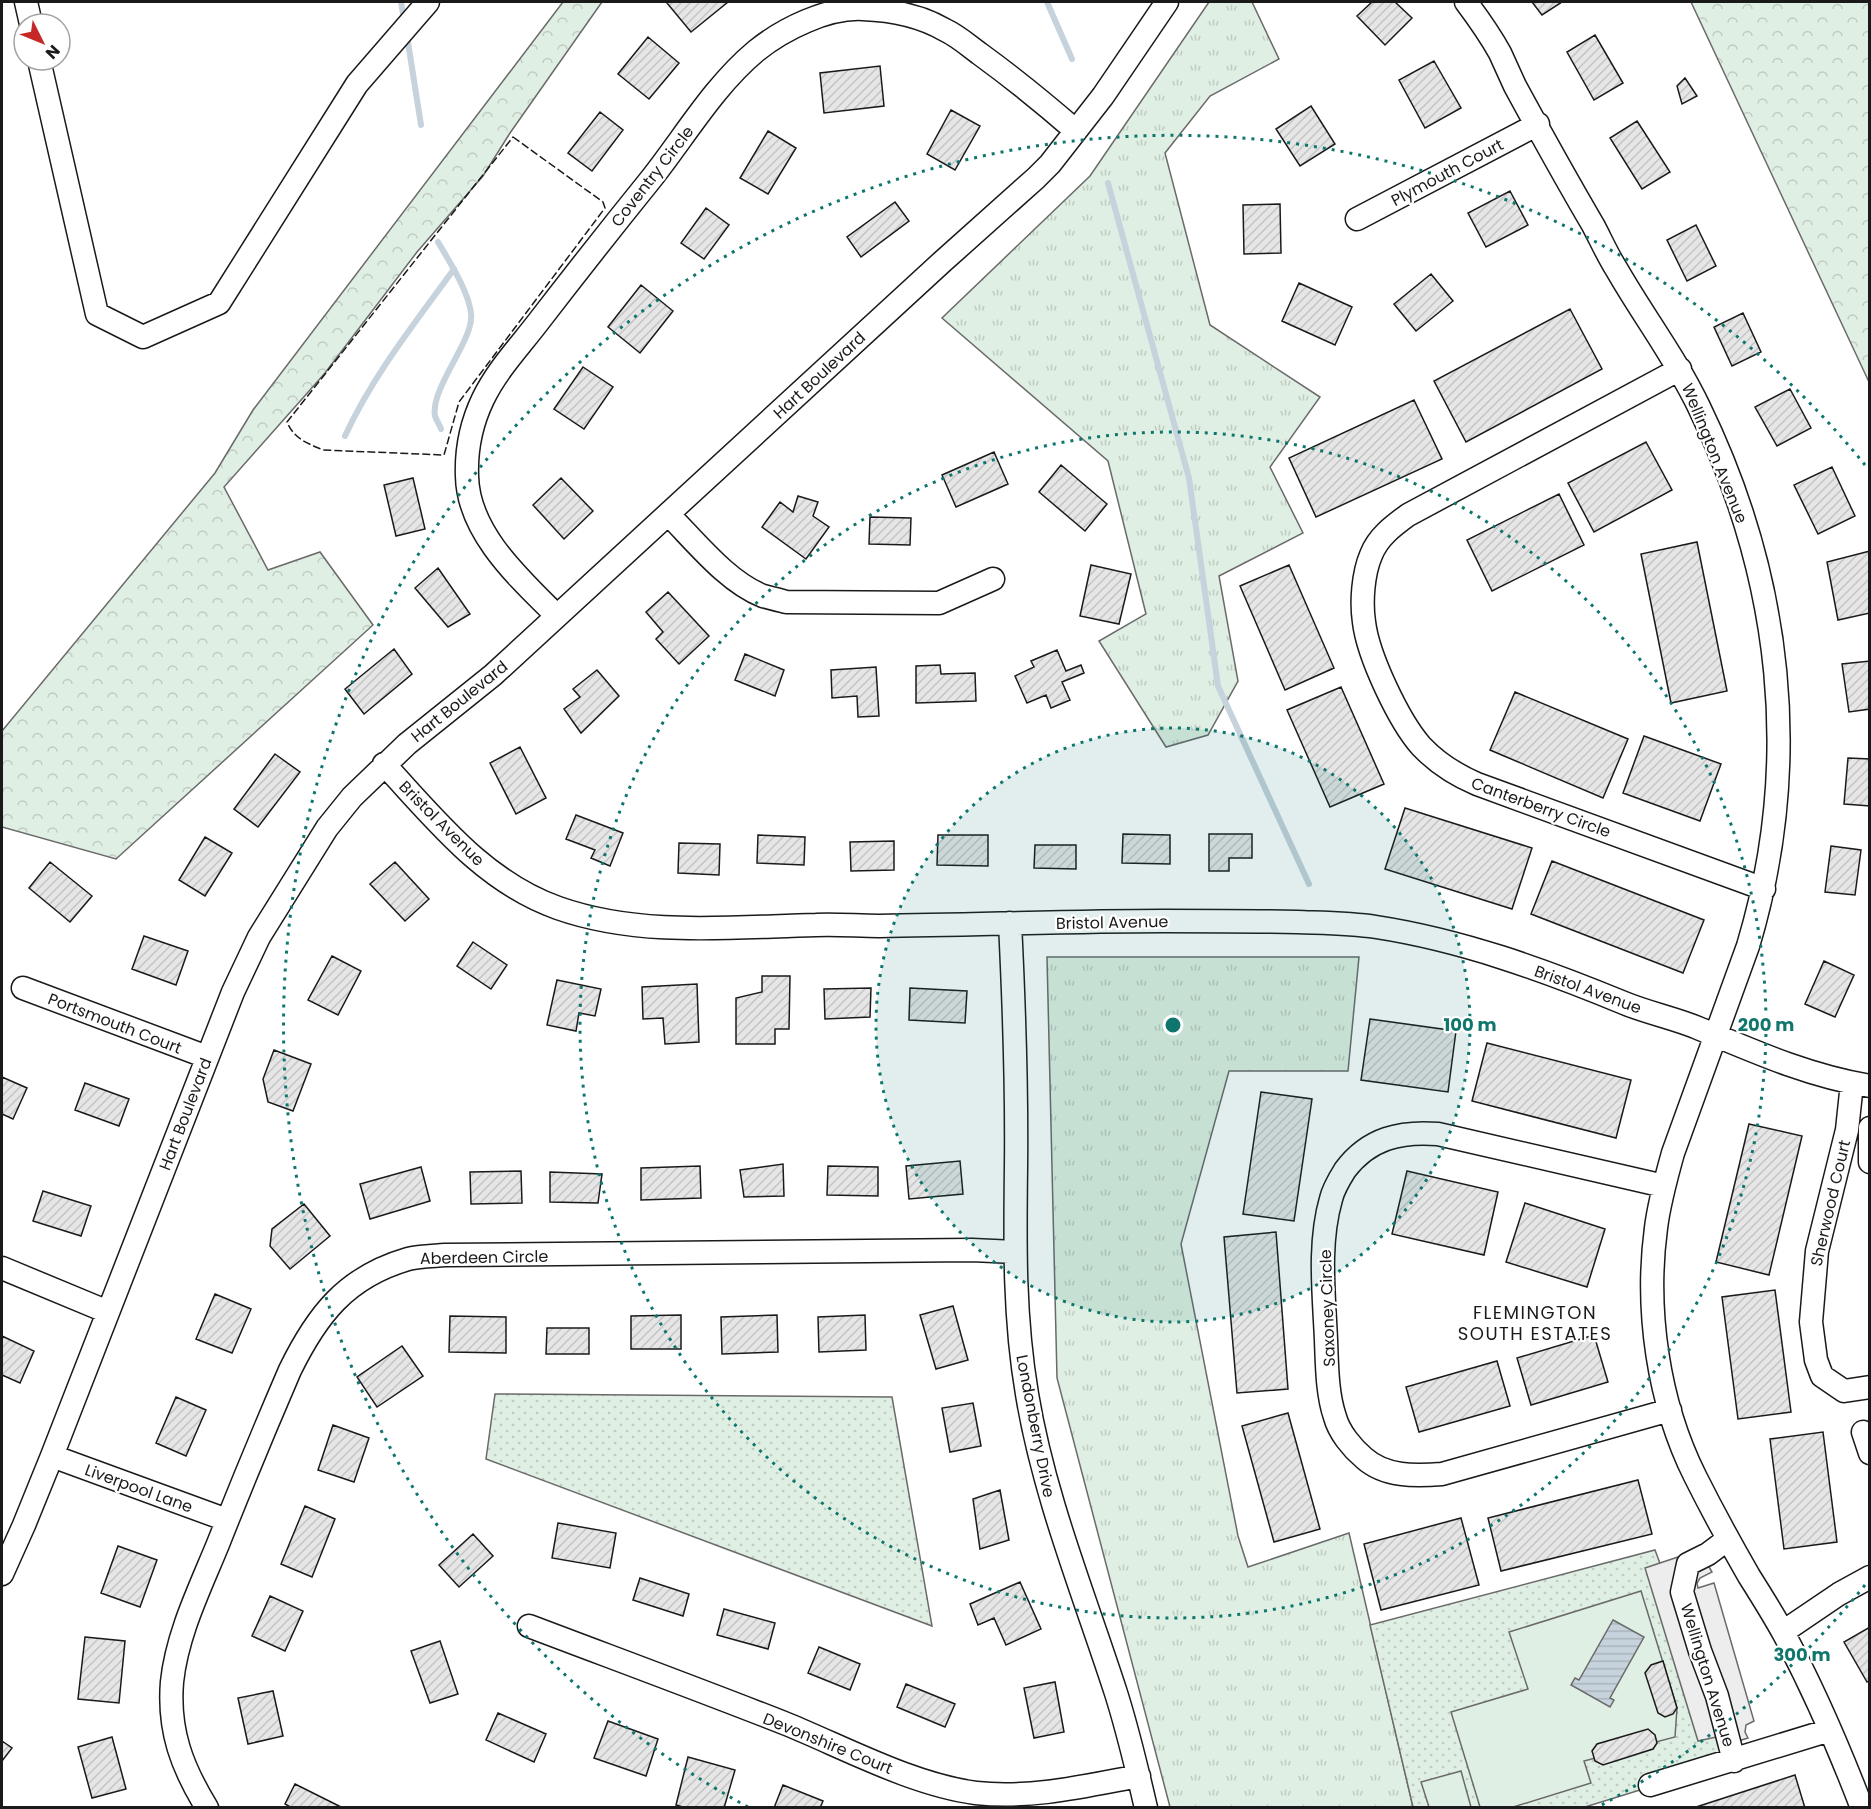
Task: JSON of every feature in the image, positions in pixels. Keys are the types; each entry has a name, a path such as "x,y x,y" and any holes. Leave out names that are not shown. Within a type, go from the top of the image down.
{"street":[{"path":"42,72 97,314 143,337 219,303 357,84 428,2"},
{"name":"Hart Boulevard","path":"2,1574 52,1456 233,992 259,937 327,828 352,797 384,764 492,675 1050,164 1103,96 1167,2"},
{"name":"Wellington Avenue","path":"1466,2 1499,52 1617,271 1680,369 1700,408 1733,490 1759,572 1775,661 1779,717 1778,792 1764,888 1748,946 1672,1153 1664,1186 1656,1227 1653,1263 1655,1336 1670,1410 1694,1475 1728,1539 1783,1632 1830,1730 1862,1808"},
{"name":"Coventry Circle","path":"557,616 517,577 485,534 474,507 467,480 467,452 472,425 484,397 501,370 562,289 652,178 714,96 757,50 808,19 835,13 861,8 919,18 947,30 1033,95 1076,131"},
{"name":"Plymouth Court","path":"1357,219 1538,124"},
{"name":"Canterberry Circle","path":"1680,369 1408,515 1386,532 1371,554 1365,578 1364,623 1370,646 1398,712 1407,727 1421,746 1456,775 1764,888"},
{"path":"668,514 718,565 738,581 762,595 786,602 939,603 993,579"},
{"name":"Bristol Avenue","path":"384,764 453,839 492,874 557,908 629,926 707,927 1102,920 1237,921 1372,926 1416,934 1497,956 1699,1029 1817,1075 1861,1084"},
{"name":"Londonberry Drive","path":"1010,923 1016,1099 1015,1252 1021,1354 1034,1432 1053,1507 1117,1695 1146,1808"},
{"name":"Portsmouth Court","path":"23,988 207,1057"},
{"name":"Sherwood Court","path":"1861,1084 1816,1251 1811,1322 1816,1360 1822,1376 1844,1392 1869,1387"},
{"name":"Sherwood Court","path":"1869,1128 1869,1162"},
{"name":"Saxoney Circle","path":"1664,1186 1438,1134 1414,1132 1388,1138 1363,1151 1345,1171 1331,1197 1326,1226 1324,1293 1327,1361 1335,1418 1348,1441 1364,1459 1382,1470 1422,1476 1442,1474 1670,1410"},
{"name":"Aberdeen Circle","path":"207,1808 189,1778 177,1748 172,1683 178,1649 227,1520 275,1404 305,1340 325,1311 348,1288 378,1271 409,1258 481,1254 972,1250 1015,1252"},
{"path":"2,1268 108,1312"},
{"name":"Liverpool Lane","path":"52,1456 227,1520"},
{"name":"Wellington Avenue","path":"1728,1539 1708,1554 1688,1564 1682,1592 1717,1696 1734,1761"},
{"path":"1783,1632 1839,1594 1869,1577"},
{"name":"Devonshire Court","path":"530,1626 774,1720 912,1777 945,1787 977,1793 1040,1794 1138,1776"},
{"name":"Wellington Avenue","path":"1650,1785 1830,1730"}],"green space":[{"path":"563,2 602,2 510,133 483,176 417,252 325,373 224,487 268,570 320,552 373,625 116,859 2,827 2,731 215,473 253,410"},
{"path":"1209,2 1252,2 1279,59 1210,96 1165,153 1210,325 1320,397 1270,467 1303,533 1219,576 1238,681 1208,735 1166,747 1099,641 1146,614 1108,461 942,318 1090,176"},
{"path":"1691,2 1869,2 1869,382"},
{"path":"1047,957 1359,957 1348,1071 1229,1071 1181,1244 1238,1536 1248,1567 1349,1533 1413,1807 1170,1807 1057,1378"},
{"path":"495,1394 892,1397 932,1626 486,1459"},
{"path":"1655,1550 1734,1761 1585,1807 1413,1807 1370,1625"},
{"path":"1641,1591 1677,1708 1675,1737 1584,1761 1591,1783 1510,1808 1480,1807 1451,1712 1528,1689 1509,1632"},
{"path":"1461,1771 1471,1807 1429,1807 1421,1782"}],"shaded area":[{"path":"1699,1550 1712,1572 1700,1578 1697,1583 1698,1588 1714,1583 1754,1721 1746,1725 1745,1732 1748,1738 1719,1747 1716,1737 1698,1741 1645,1568"},
{"path":"1613,1620 1644,1637 1610,1698 1614,1700 1610,1707 1571,1685 1575,1678 1579,1680"}],"building":[{"path":"728,2 691,32 667,3"},
{"path":"1372,2 1395,2 1412,18 1385,45 1357,16"},
{"path":"1532,2 1562,2 1542,15"},
{"path":"1595,35 1623,83 1594,100 1567,52"},
{"path":"648,37 679,63 649,99 618,74"},
{"path":"1434,61 1461,108 1425,128 1399,80"},
{"path":"880,66 884,106 824,113 820,73"},
{"path":"1685,78 1697,96 1682,104 1677,86"},
{"path":"1311,106 1335,144 1300,166 1276,129"},
{"path":"951,110 980,126 955,170 927,154"},
{"path":"600,112 623,130 592,171 568,153"},
{"path":"1637,121 1670,172 1642,189 1610,138"},
{"path":"768,131 796,148 768,194 740,178"},
{"path":"1510,191 1528,225 1486,247 1468,213"},
{"path":"895,202 909,221 861,257 847,237"},
{"path":"1280,204 1281,253 1244,254 1243,205"},
{"path":"706,208 729,225 704,259 681,243"},
{"path":"1696,225 1716,266 1687,281 1667,240"},
{"path":"1431,274 1453,301 1416,331 1394,304"},
{"path":"1299,283 1352,307 1335,345 1282,321"},
{"path":"641,285 673,311 640,353 608,327"},
{"path":"1570,309 1602,369 1466,442 1434,381"},
{"path":"1743,313 1761,352 1732,366 1714,327"},
{"path":"583,367 613,387 584,429 554,409"},
{"path":"1790,389 1811,428 1777,446 1755,407"},
{"path":"1414,400 1442,459 1316,517 1289,458"},
{"path":"1646,442 1672,490 1594,532 1568,483"},
{"path":"994,452 1008,484 956,507 942,475"},
{"path":"1061,465 1107,504 1085,531 1039,492"},
{"path":"1832,467 1855,516 1818,534 1794,485"},
{"path":"413,478 425,529 396,536 384,485"},
{"path":"561,478 593,511 564,539 533,505"},
{"path":"1559,494 1584,545 1492,591 1467,540"},
{"path":"798,496 818,502 813,516 829,527 806,559 762,527 780,502 793,512"},
{"path":"870,517 911,518 910,545 869,544"},
{"path":"1697,542 1727,691 1671,703 1641,554"},
{"path":"1870,551 1870,613 1838,620 1827,562"},
{"path":"1091,565 1131,574 1119,624 1080,616"},
{"path":"1289,565 1334,668 1285,690 1240,586"},
{"path":"438,568 470,614 448,627 415,588"},
{"path":"668,592 709,636 679,664 656,639 663,632 646,612"},
{"path":"394,649 412,674 364,714 345,689"},
{"path":"1057,650 1066,671 1081,665 1084,673 1062,682 1070,700 1051,708 1046,695 1027,703 1015,676 1034,667 1031,661"},
{"path":"745,654 784,670 775,696 735,680"},
{"path":"1870,661 1870,709 1849,712 1842,664"},
{"path":"940,665 941,674 975,673 976,701 916,703 916,666"},
{"path":"876,667 879,716 858,717 857,696 832,698 831,670"},
{"path":"597,670 619,696 581,733 564,709 580,697 573,689"},
{"path":"1341,687 1384,784 1330,807 1287,710"},
{"path":"1515,692 1628,739 1603,798 1490,750"},
{"path":"1644,736 1721,764 1700,821 1623,793"},
{"path":"520,747 546,798 516,814 490,763"},
{"path":"275,754 300,772 258,827 234,809"},
{"path":"1848,758 1870,759 1870,806 1844,804"},
{"path":"1405,808 1532,848 1512,909 1385,869"},
{"path":"576,815 623,833 610,866 591,858 595,850 566,839"},
{"path":"1123,834 1170,835 1170,864 1122,863"},
{"path":"1209,834 1252,834 1252,858 1229,858 1229,871 1209,871"},
{"path":"758,835 805,837 804,865 757,863"},
{"path":"938,835 988,835 988,866 937,865"},
{"path":"205,837 232,853 205,896 179,880"},
{"path":"894,841 894,870 851,871 850,842"},
{"path":"679,843 720,844 719,875 678,873"},
{"path":"1035,845 1076,845 1076,869 1034,868"},
{"path":"1831,846 1861,850 1855,895 1825,892"},
{"path":"1552,861 1704,920 1683,973 1531,914"},
{"path":"50,862 92,896 70,922 29,888"},
{"path":"395,862 429,899 405,921 370,884"},
{"path":"144,936 188,951 176,985 132,969"},
{"path":"473,942 507,965 491,989 457,966"},
{"path":"332,956 361,971 338,1015 308,1000"},
{"path":"1824,961 1854,975 1835,1017 1805,1004"},
{"path":"762,976 790,976 789,1029 775,1029 775,1044 736,1044 736,998 762,992"},
{"path":"557,980 601,989 595,1016 579,1013 576,1031 547,1025"},
{"path":"697,984 699,1042 665,1044 663,1018 643,1019 642,987"},
{"path":"871,988 870,1017 825,1019 824,989"},
{"path":"910,988 967,991 965,1023 909,1020"},
{"path":"1370,1019 1456,1031 1448,1092 1361,1080"},
{"path":"1487,1043 1631,1080 1616,1138 1472,1101"},
{"path":"274,1050 311,1064 293,1111 268,1102 263,1079"},
{"path":"2,1077 27,1088 13,1119 2,1114"},
{"path":"85,1083 129,1099 119,1126 75,1110"},
{"path":"1261,1092 1312,1099 1294,1221 1243,1214"},
{"path":"1749,1124 1802,1136 1769,1275 1716,1262"},
{"path":"960,1161 963,1194 909,1199 906,1166"},
{"path":"783,1164 784,1196 744,1197 740,1170"},
{"path":"700,1166 701,1198 641,1200 641,1168"},
{"path":"828,1166 878,1167 878,1196 827,1195"},
{"path":"421,1167 430,1201 370,1219 360,1184"},
{"path":"521,1171 522,1203 471,1204 470,1172"},
{"path":"1407,1171 1498,1192 1484,1255 1392,1234"},
{"path":"550,1172 602,1174 598,1203 550,1202"},
{"path":"43,1191 91,1206 81,1236 33,1221"},
{"path":"1525,1203 1605,1229 1587,1287 1506,1262"},
{"path":"304,1204 330,1236 290,1269 270,1246 272,1229"},
{"path":"1276,1232 1288,1389 1237,1393 1224,1237"},
{"path":"1775,1290 1791,1412 1738,1419 1722,1297"},
{"path":"215,1294 251,1309 232,1353 196,1339"},
{"path":"953,1306 968,1360 936,1369 920,1315"},
{"path":"681,1315 681,1349 631,1349 631,1316"},
{"path":"777,1315 778,1352 722,1354 721,1317"},
{"path":"865,1315 866,1350 819,1352 818,1317"},
{"path":"450,1316 506,1317 506,1353 449,1352"},
{"path":"547,1328 589,1328 589,1354 546,1354"},
{"path":"1594,1335 1608,1382 1531,1405 1517,1358"},
{"path":"2,1336 34,1351 20,1383 2,1375"},
{"path":"402,1346 423,1376 377,1407 357,1377"},
{"path":"1497,1361 1510,1406 1419,1432 1406,1387"},
{"path":"176,1397 206,1410 186,1456 156,1443"},
{"path":"973,1403 981,1446 950,1452 942,1408"},
{"path":"1288,1413 1320,1529 1274,1542 1242,1426"},
{"path":"333,1425 369,1438 354,1482 318,1470"},
{"path":"1823,1432 1837,1542 1784,1549 1770,1439"},
{"path":"1638,1480 1652,1534 1501,1571 1488,1518"},
{"path":"1000,1490 1009,1540 980,1549 973,1499"},
{"path":"305,1506 335,1519 312,1577 281,1564"},
{"path":"1461,1518 1479,1585 1381,1610 1364,1544"},
{"path":"558,1523 616,1533 610,1568 552,1558"},
{"path":"473,1534 493,1556 459,1587 439,1565"},
{"path":"118,1546 157,1560 140,1607 101,1593"},
{"path":"640,1578 689,1594 683,1616 633,1600"},
{"path":"1020,1582 1041,1629 1006,1645 994,1618 978,1625 970,1604"},
{"path":"270,1596 303,1611 285,1651 252,1636"},
{"path":"724,1609 775,1623 768,1649 717,1635"},
{"path":"1870,1627 1870,1680 1867,1682 1844,1642"},
{"path":"85,1637 125,1641 119,1703 78,1699"},
{"path":"440,1641 458,1694 430,1703 411,1651"},
{"path":"819,1647 860,1664 850,1690 808,1673"},
{"path":"1663,1661 1677,1708 1673,1714 1665,1717 1658,1713 1645,1673 1651,1665"},
{"path":"1055,1682 1064,1732 1034,1738 1024,1688"},
{"path":"906,1684 955,1704 945,1727 897,1707"},
{"path":"273,1691 283,1736 248,1744 238,1698"},
{"path":"498,1713 546,1734 534,1762 486,1740"},
{"path":"608,1721 658,1739 646,1776 594,1758"},
{"path":"1648,1729 1655,1735 1657,1743 1653,1749 1603,1765 1595,1761 1592,1751 1597,1744"},
{"path":"112,1737 126,1789 92,1798 78,1747"},
{"path":"2,1741 12,1748 2,1761"},
{"path":"688,1757 735,1770 724,1808 686,1808 676,1805"},
{"path":"1795,1775 1805,1808 1693,1808"},
{"path":"295,1784 343,1808 292,1808 285,1804"},
{"path":"783,1785 823,1801 820,1808 774,1808"}],"waterway":[{"path":"401,2 404,20"},
{"path":"1047,2 1072,59"},
{"path":"407,36 421,125"},
{"path":"1108,183 1189,478 1218,686 1309,884"},
{"path":"438,242 462,285 471,313 466,336 445,378 435,405 435,416 441,429"},
{"path":"345,436 368,392 454,269"}],"fence":[{"path":"513,137 603,202 605,208 459,402 444,455 323,450 302,440 293,433 287,422 513,137"}],"district":[{"name":"FLEMINGTON SOUTH ESTATES","path":"1535,1323"}]}
